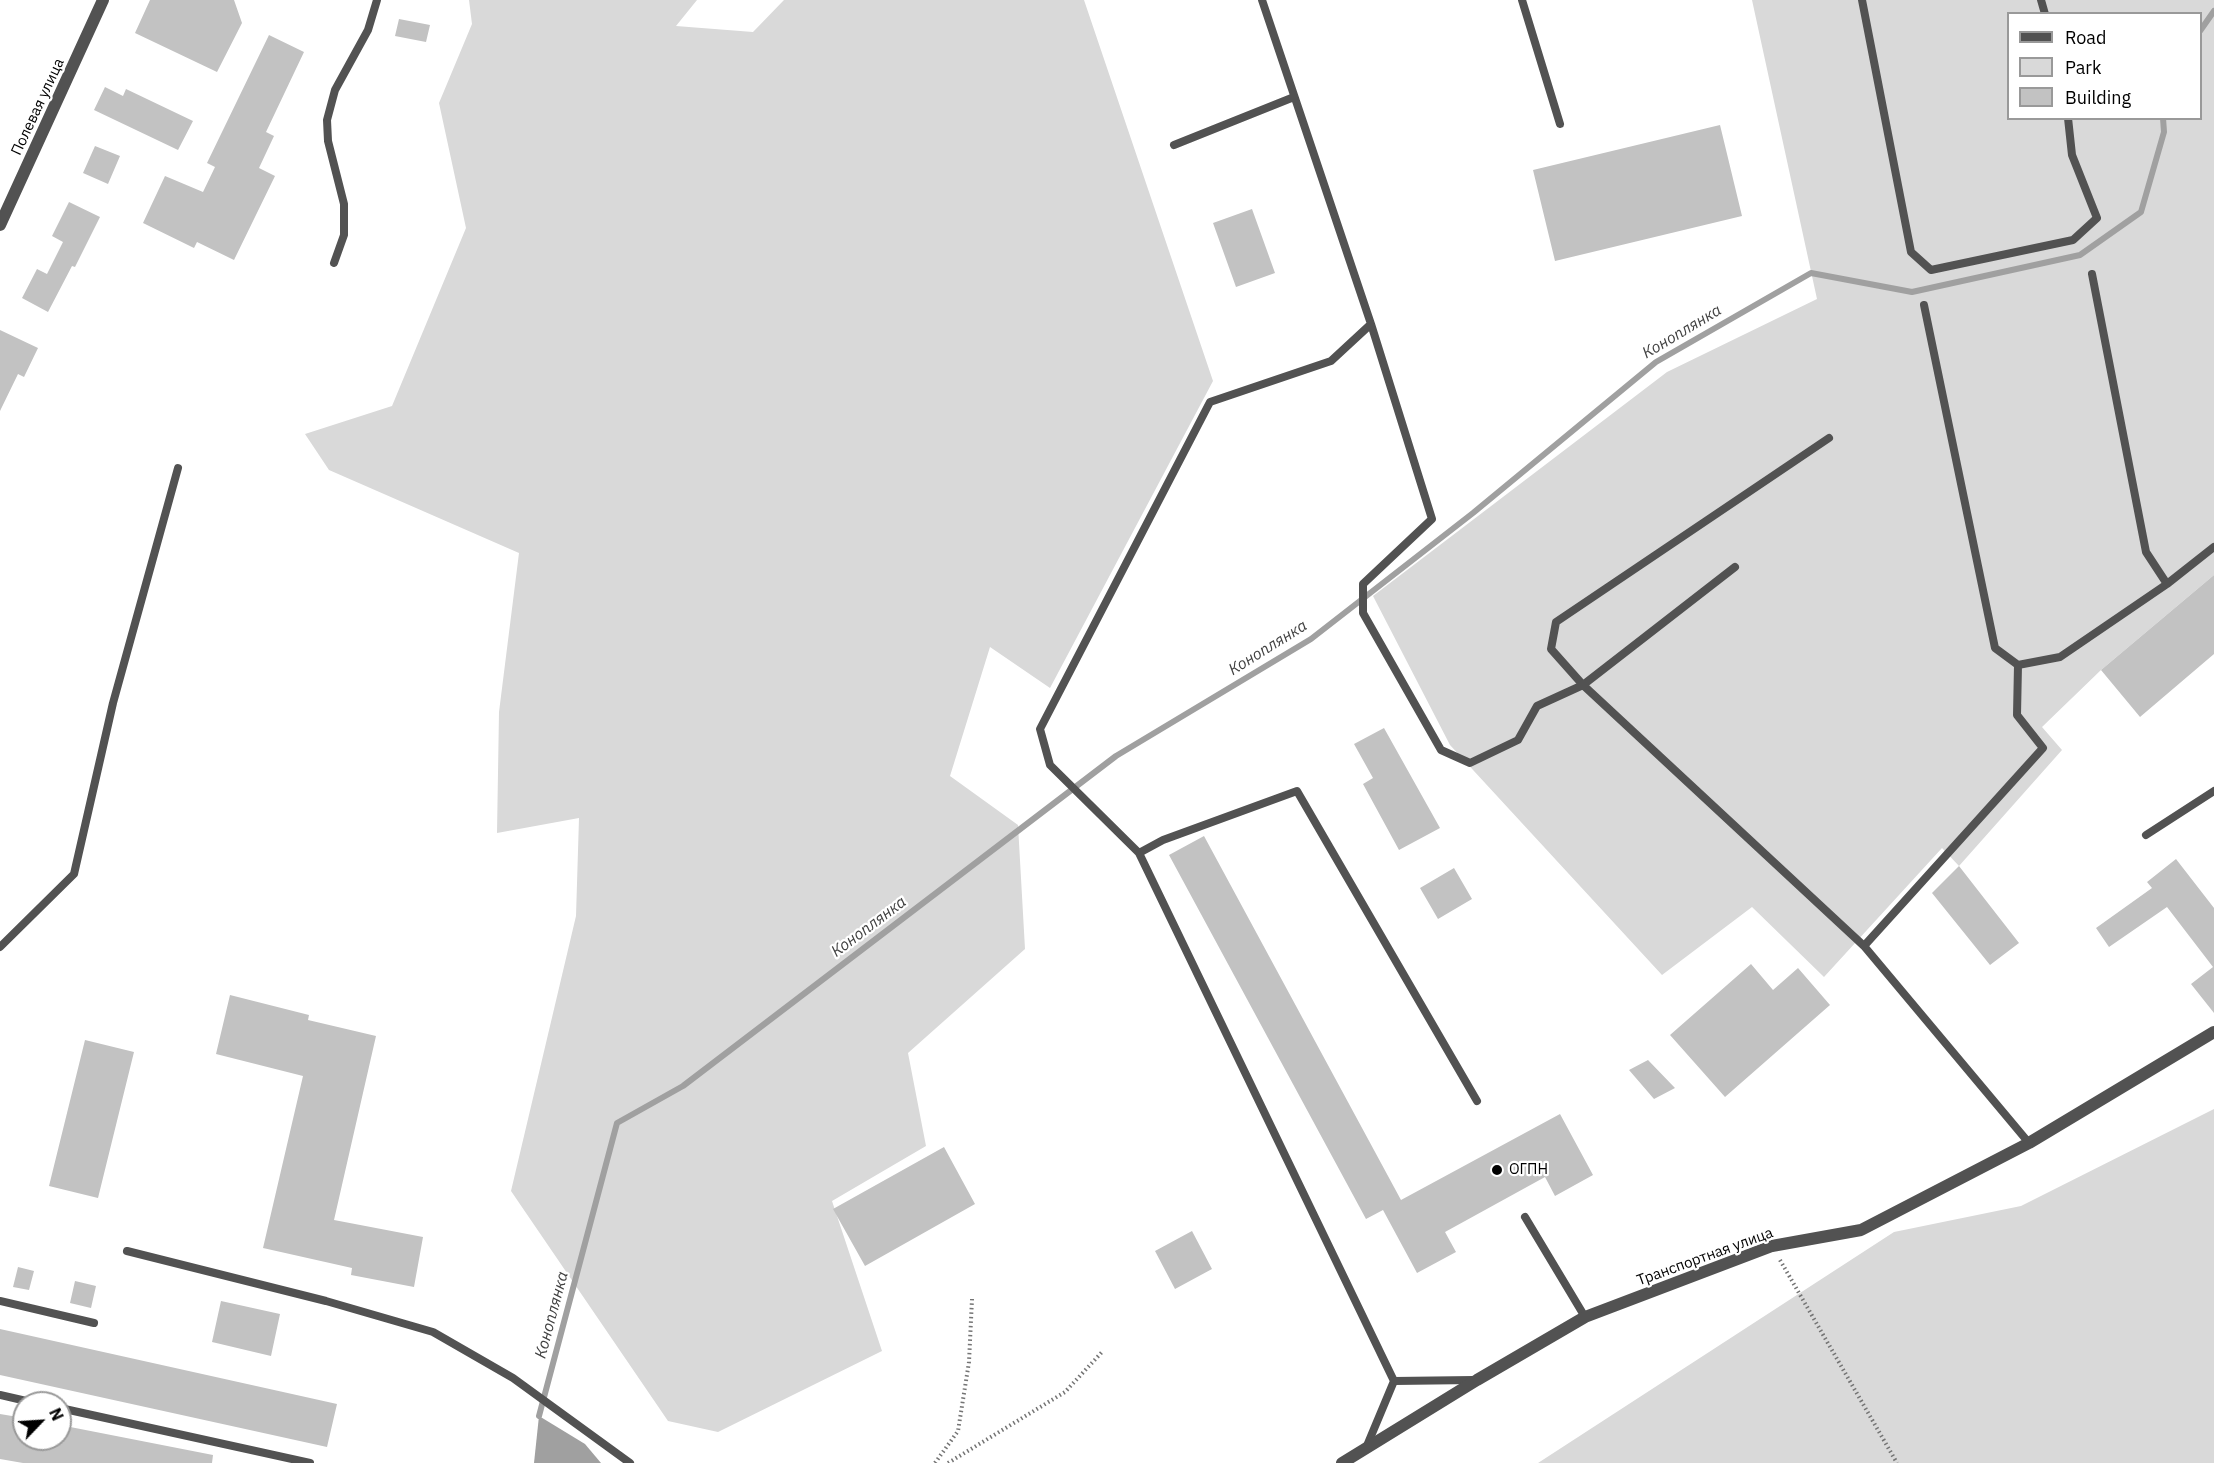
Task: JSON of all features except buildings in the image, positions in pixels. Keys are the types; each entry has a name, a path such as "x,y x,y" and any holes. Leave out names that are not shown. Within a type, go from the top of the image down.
{"street":[{"name":"Полевая улица","path":"0,225 103,0"},
{"name":"Транспортная улица","path":"1342,1463 1585,1317 1772,1246 1861,1230 2029,1143 2214,1032"}],"lane":[{"path":"334,263 344,235 344,204 328,141 327,120 335,90 368,30 377,0"},
{"path":"1262,0 1371,324 1432,519 1363,584 1363,613 1441,750 1470,763 1518,740 1537,706 1583,685 1735,567"},
{"path":"1522,0 1560,124"},
{"path":"1862,0 1911,252 1932,270 2073,240 2097,218 2072,154 2068,120"},
{"path":"1174,145 1294,97"},
{"path":"2092,274 2146,552 2167,584"},
{"path":"1924,305 1995,648 2018,665 2060,657 2167,584 2214,547"},
{"path":"1366,1448 1394,1381 1139,853 1050,765 1040,729 1210,402 1331,361 1371,324"},
{"path":"1829,438 1556,622 1551,649 1583,685 1864,946 2029,1143"},
{"path":"0,946 74,874 113,703 178,468"},
{"path":"1864,946 2043,748 2017,715 2018,665"},
{"path":"1139,853 1163,840 1297,791 1477,1101"},
{"path":"2146,835 2214,791"},
{"path":"1525,1216 1585,1317"},
{"path":"127,1251 326,1301 433,1332 513,1378 630,1463"},
{"path":"0,1301 94,1323"},
{"path":"1394,1381 1477,1380"},
{"path":"72,1411 310,1463"}],"path":[{"path":"1772,1246 1897,1463"},
{"path":"934,1463 958,1431 969,1362 972,1299"},
{"path":"948,1463 1065,1392 1103,1351"}],"green space":[{"path":"469,0 697,0 676,26 753,32 784,0 1084,0 1213,381 1050,688 990,647 950,776 1018,825 1025,949 908,1053 926,1146 832,1201 882,1351 718,1432 668,1421 511,1191 576,916 579,818 497,833 499,712 519,553 329,470 305,434 392,406 466,228 439,103 472,24"},
{"path":"1752,0 2214,0 2214,575 2101,670 2042,727 2062,750 1959,866 1942,848 1824,977 1752,907 1662,975 1450,745 1373,596 1667,372 1817,299"},
{"path":"2214,1109 2214,1463 1538,1463 1894,1232 2021,1206"}],"shaded area":[{"path":"539,1416 585,1444 601,1463 534,1463"}],"waterway":[{"name":"Коноплянка","path":"2202,28 2214,11"},
{"name":"Коноплянка","path":"539,1416 617,1123 683,1086 1116,756 1311,639 1473,513 1656,362 1811,273 1912,292 2080,255 2141,212 2164,132 2163,120"}],"place":[{"name":"ОГПН","path":"1497,1170"}]}
